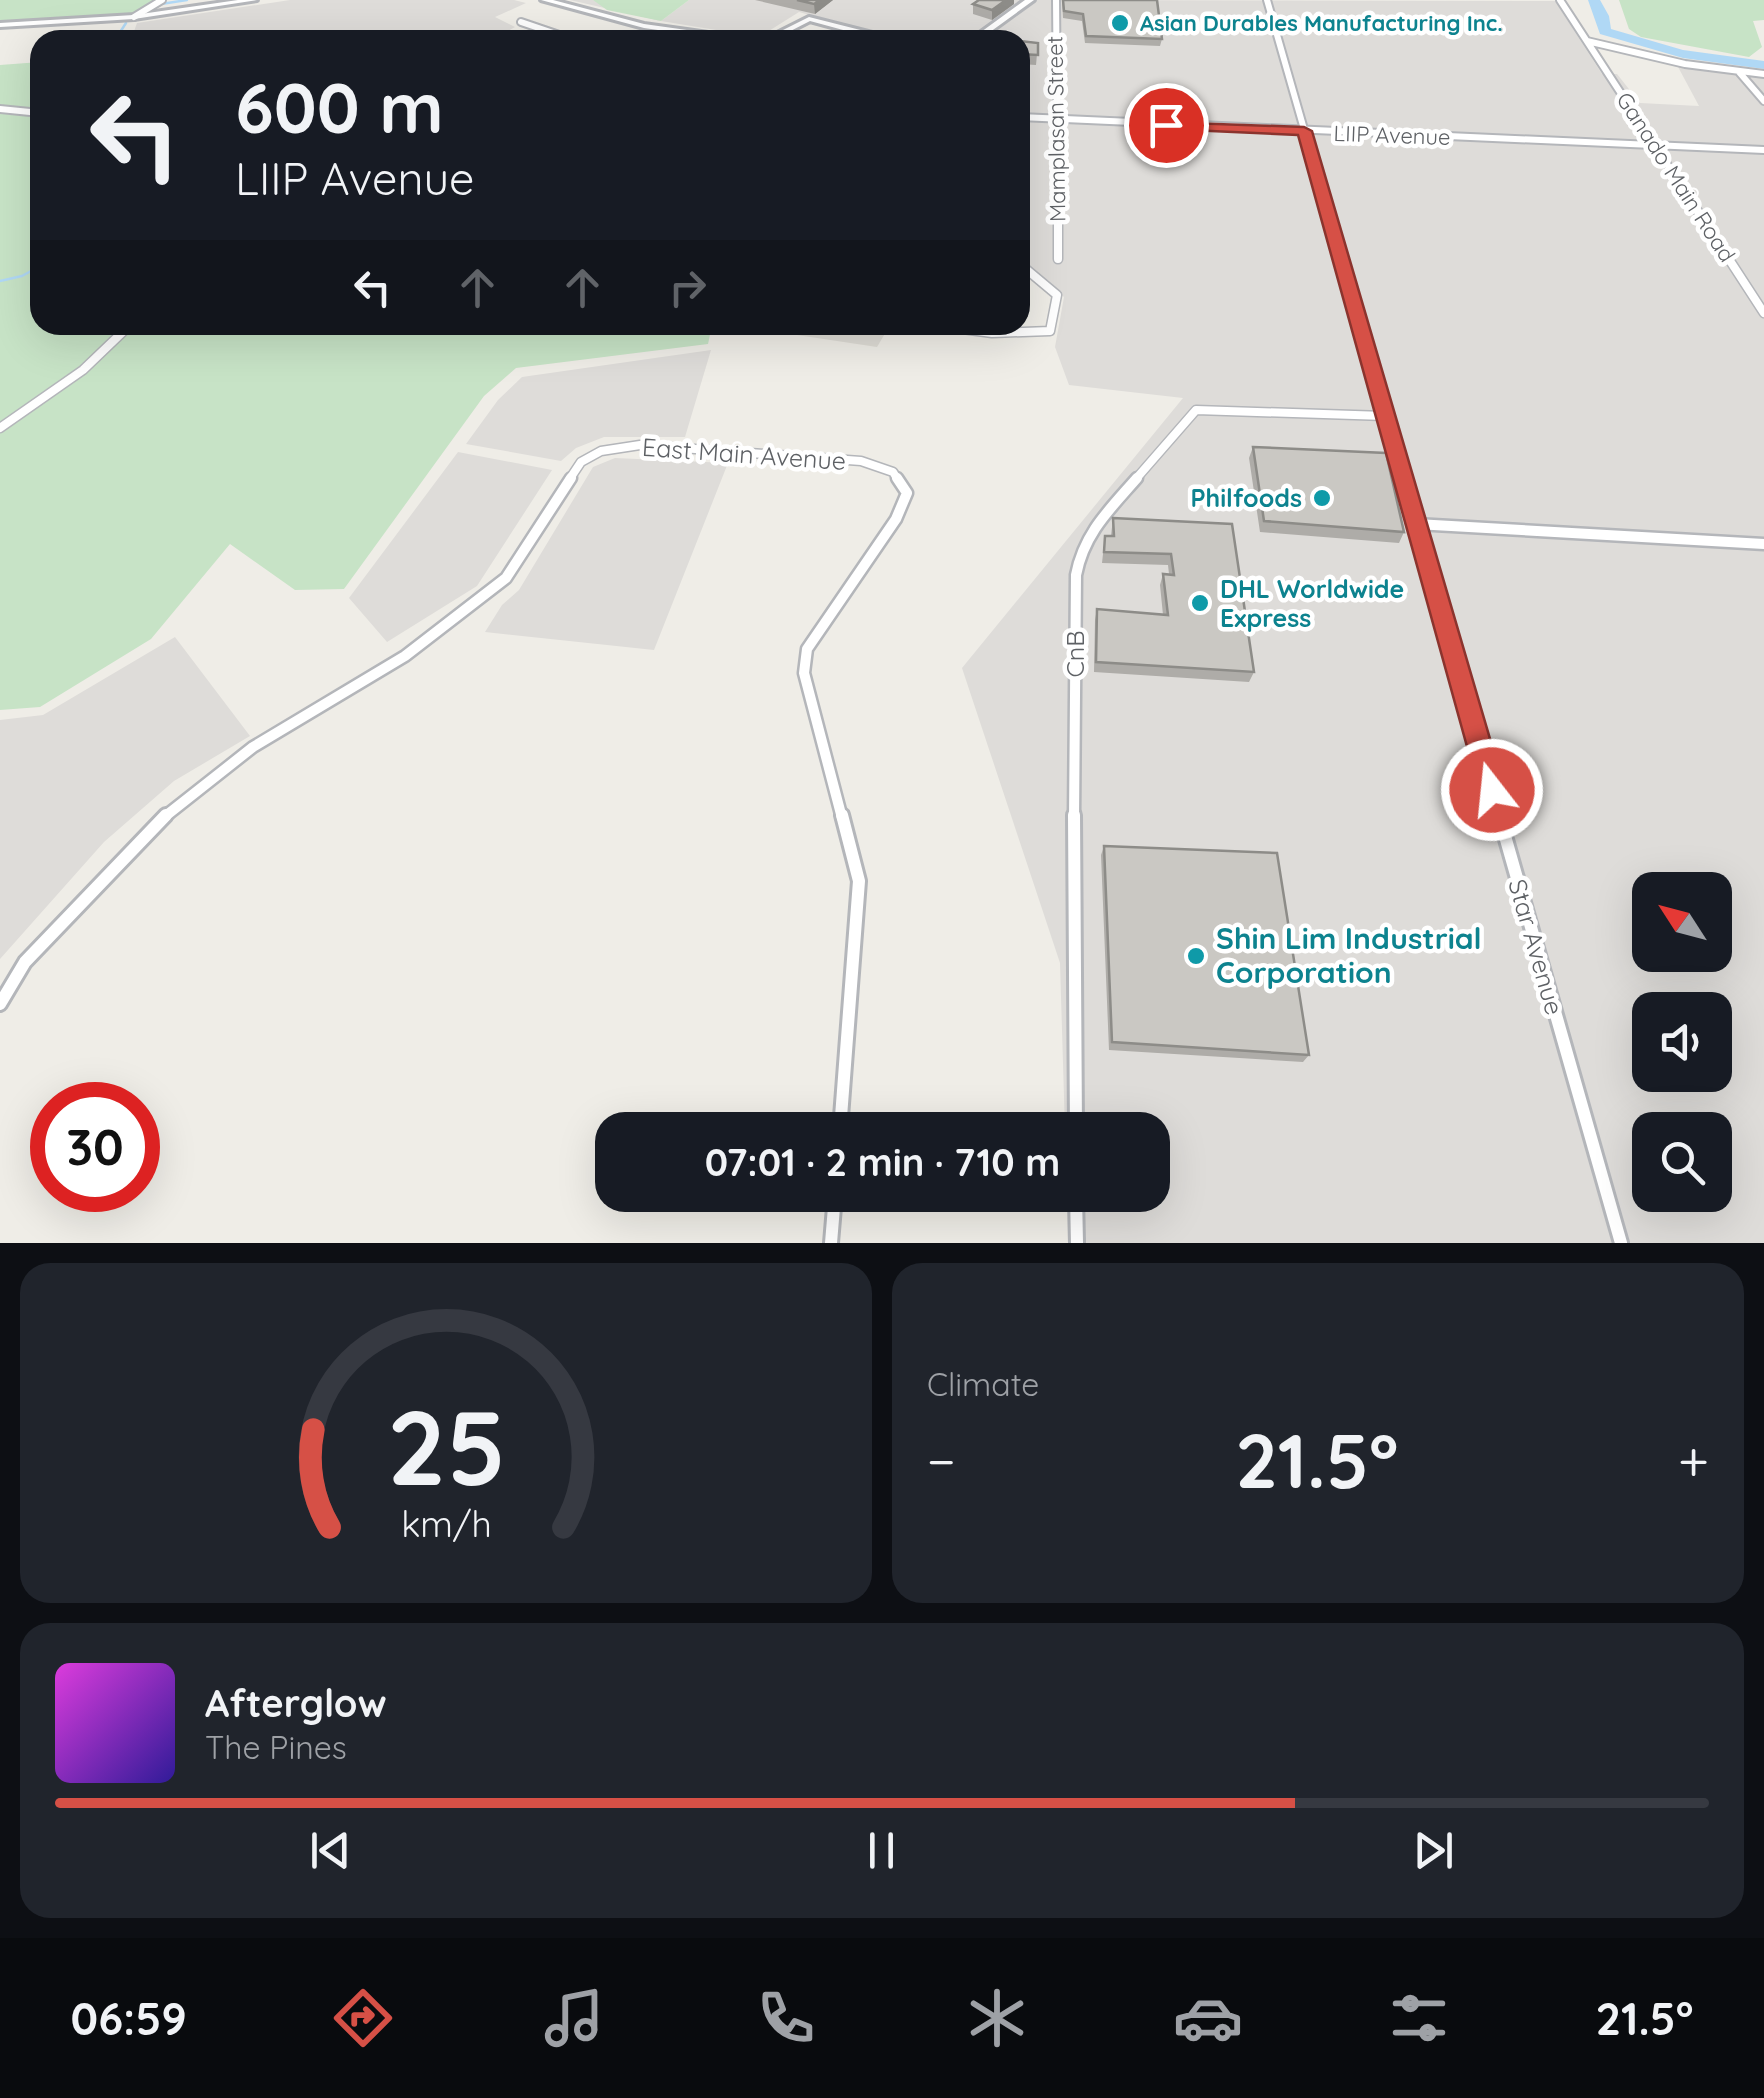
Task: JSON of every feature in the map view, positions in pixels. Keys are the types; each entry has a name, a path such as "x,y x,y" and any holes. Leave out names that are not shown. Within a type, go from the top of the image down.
{"street":[{"path":"134,16 162,0"},
{"path":"0,25 134,16 253,0"},
{"path":"545,0 672,30"},
{"path":"988,30 1030,0"},
{"name":"Mamplasan Street","path":"1056,0 1058,259"},
{"name":"Star Avenue","path":"1268,0 1620,1243"},
{"name":"Ganado Main Road","path":"1560,0 1764,313"},
{"path":"786,30 809,18 853,30"},
{"path":"521,22 545,30"},
{"name":"Ganado Main Road","path":"1587,41 1684,64 1764,74"},
{"path":"1669,69 1741,74 1764,102"},
{"path":"0,109 30,112"},
{"name":"LIIP Avenue","path":"1030,118 1764,150"},
{"path":"1030,272 1057,295 1050,332 1030,332"},
{"path":"0,428 82,370 119,335"},
{"name":"CnB","path":"1076,1112 1072,965 1076,575 1081,549 1110,507 1196,410 1385,416"},
{"name":"East Main Avenue","path":"0,1004 25,962 151,827 253,746 404,656 506,578 581,462 601,451 640,444 861,462 893,472 907,492 896,519 807,649 804,673 860,880 841,1112"},
{"path":"1416,524 1764,544"},
{"path":"831,1243 834,1212"},
{"path":"1076,1212 1077,1243"}],"shaded area":[{"path":"290,0 526,3 495,17 515,27 510,30 135,30 137,23"},
{"path":"570,0 593,0 661,21"},
{"path":"689,0 1025,0 982,30 863,30 799,12 770,30 716,30 661,21"},
{"path":"1035,0 1555,1 1602,74 1617,74 1640,103 1699,106 1677,65 1764,76 1764,1243 1068,1243 1067,1212 1170,1212 1170,1112 1064,1112 1060,963 962,668 1183,398 1069,385 1055,347 1064,297 1030,268 1030,30 992,30"},
{"path":"797,335 884,335 877,347"},
{"path":"711,350 685,437 604,437 576,448 561,461 466,444 498,400 522,377"},
{"path":"458,452 552,470 477,586 387,642 349,598"},
{"path":"615,458 728,463 654,650 485,632 502,605 519,590 593,467"},
{"path":"175,637 250,736 174,781 104,842 0,959 0,720 43,715"}],"green space":[{"path":"0,0 157,0 139,13 0,21"},
{"path":"593,0 689,0 661,21 607,10"},
{"path":"1619,0 1764,0 1764,20 1753,21 1762,47 1749,57 1641,37 1629,29"},
{"path":"30,63 30,335 710,335 708,344 516,368 484,396 344,589 295,590 230,544 151,639 40,707 0,710 0,65"}],"building":[{"path":"979,0 1006,0 992,10 973,4"},
{"name":"Asian Durables Manufacturing Inc.","path":"1063,0 1157,0 1162,39 1086,36 1083,14 1064,11"},
{"path":"1030,42 1038,43 1038,55 1030,55"},
{"name":"Philfoods","path":"1253,447 1386,453 1404,532 1264,521"},
{"name":"DHL Worldwide Express","path":"1113,518 1232,524 1254,672 1096,662 1097,609 1168,615 1163,574 1174,575 1171,554 1104,552 1105,536 1114,536"},
{"name":"Shin Lim Industrial Corporation","path":"1104,846 1277,853 1309,1055 1112,1042"}],"waterway":[{"path":"161,4 187,0"},
{"path":"1594,0 1603,16 1605,31 1683,54 1764,65"},
{"path":"121,30 126,23"},
{"path":"0,281 30,272"}],"place":[{"name":"Asian Durables Manufacturing Inc.","path":"1120,23"},
{"name":"Philfoods","path":"1322,498"},
{"name":"DHL Worldwide Express","path":"1200,603"},
{"name":"Shin Lim Industrial Corporation","path":"1196,956"}],"route":[{"path":"1166,125 1304,131 1492,790"}]}
